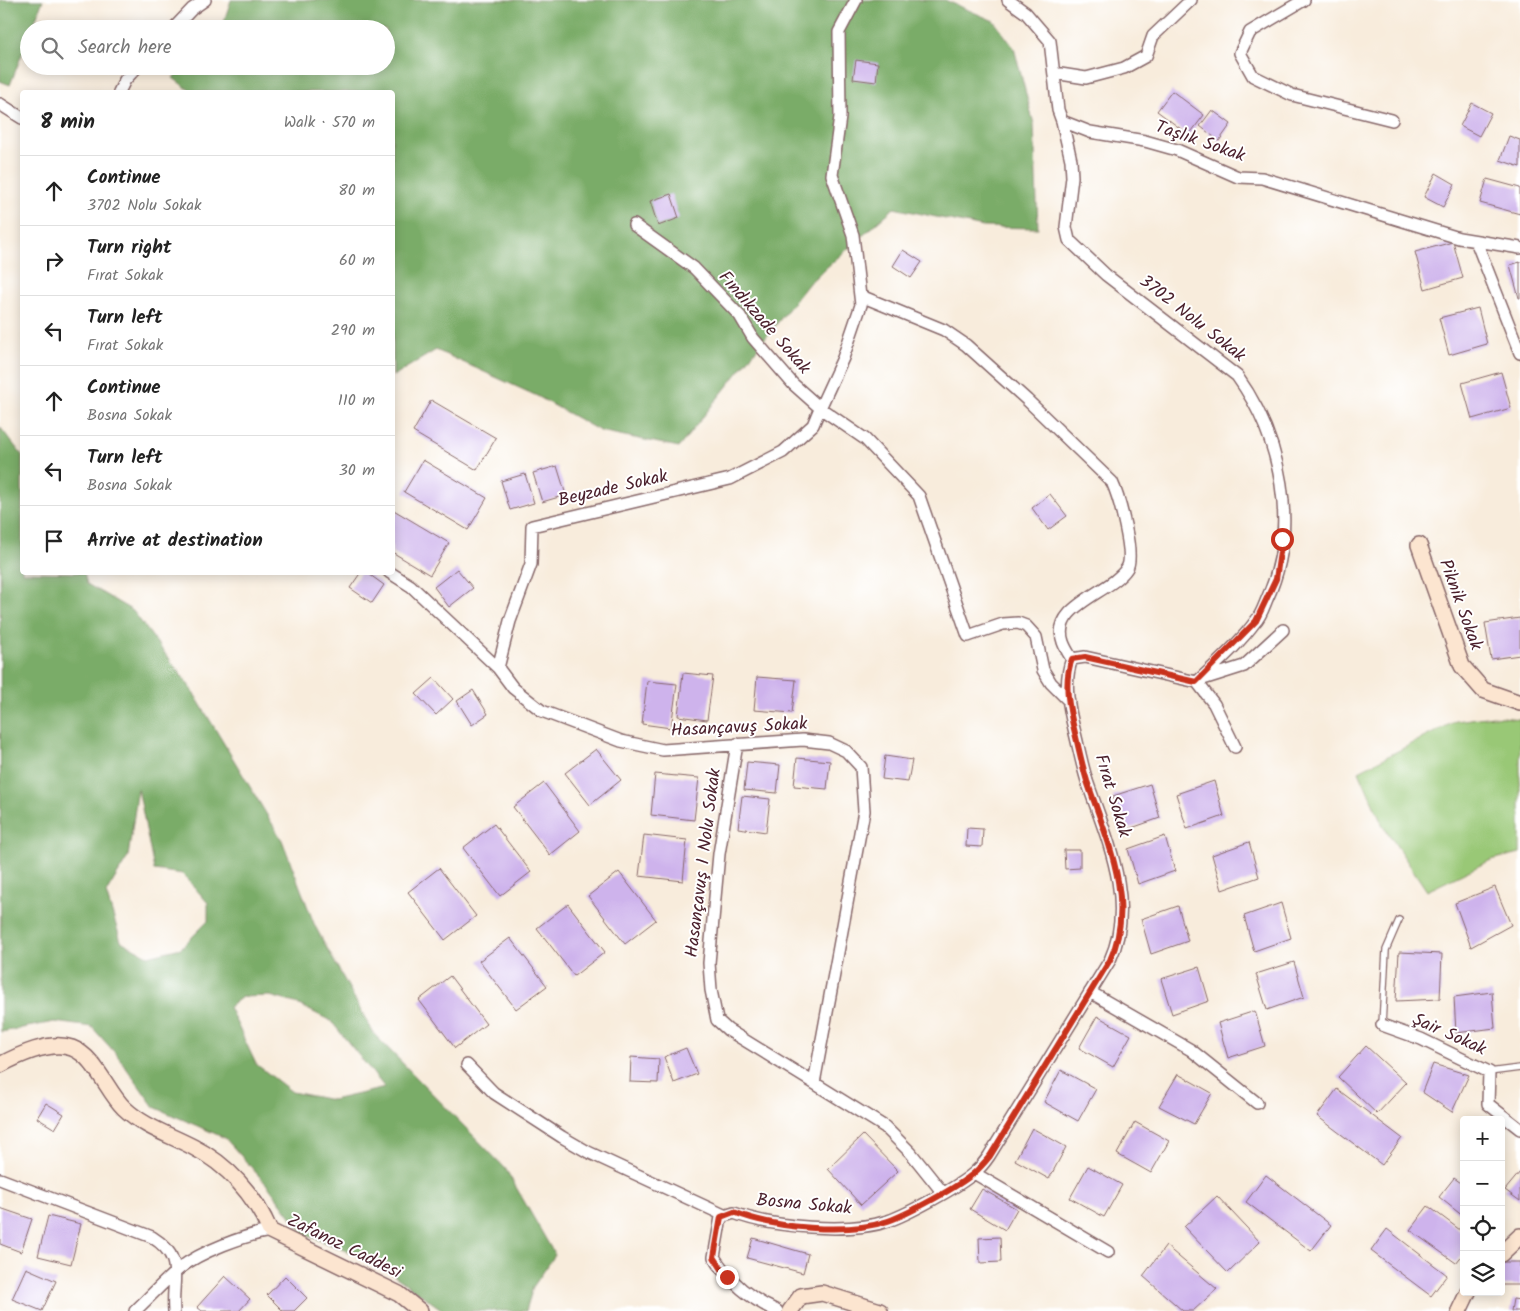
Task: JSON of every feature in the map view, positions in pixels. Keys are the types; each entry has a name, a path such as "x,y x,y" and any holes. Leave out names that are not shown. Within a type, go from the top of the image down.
{"street":[{"path":"182,20 192,9 205,0"},
{"path":"820,408 843,358 861,304 853,235 832,175 840,117 839,32 856,0"},
{"path":"1008,0 1026,13 1050,41 1058,110 1062,121"},
{"path":"1054,73 1086,78 1124,68 1146,56 1153,36 1191,0"},
{"path":"1304,0 1250,32 1240,54 1253,76 1292,95 1392,120"},
{"path":"120,90 130,75"},
{"path":"0,104 20,117"},
{"name":"Taşlık Sokak","path":"1062,121 1090,132 1145,141 1177,150 1238,177 1262,178 1459,238 1520,248"},
{"name":"3702 Nolu Sokak","path":"1062,121 1071,160 1072,177 1066,227 1069,240 1106,275 1237,376 1252,397 1267,432 1284,500 1282,539 1276,579 1256,621 1196,682"},
{"name":"Fındıkzade Sokak","path":"634,225 694,268 740,316 753,338 793,384 820,408 865,439 920,496 968,636 1003,624 1018,623 1026,626 1036,637 1043,670 1050,684 1069,701"},
{"path":"1476,241 1520,353"},
{"path":"861,296 944,330 966,345 1027,400 1112,482 1118,495 1130,558 1126,568 1111,583 1066,616 1061,627 1062,642 1072,659 1085,657 1196,682 1244,666 1283,630"},
{"name":"Beyzade Sokak","path":"498,668 510,621 530,564 532,526 730,479 784,452 813,425 820,408"},
{"name":"Piknik Sokak","path":"1419,545 1462,666 1483,690 1518,700"},
{"name":"Hasançavuş Sokak","path":"394,575 411,586 498,668 513,688 542,711 621,741 663,750 803,740 829,743 846,751 861,767 864,811 814,1083"},
{"name":"Fırat Sokak","path":"943,1193 974,1173 990,1156 1090,992 1117,944 1121,907 1110,842 1087,779 1069,701 1067,672 1072,659"},
{"path":"1196,682 1214,704 1235,747"},
{"name":"Hasançavuş 1 Nolu Sokak","path":"738,744 719,854 709,963 711,990 717,1020 728,1030 814,1083"},
{"path":"1090,992 1191,1050 1257,1103"},
{"name":"Şair Sokak","path":"1382,1025 1421,1039 1489,1072 1488,1104 1520,1129"},
{"name":"Zafanoz Caddesi","path":"0,1065 37,1050 57,1046 72,1048 82,1054 102,1077 122,1107 141,1122 204,1153 230,1171 264,1217 270,1232 399,1294 420,1311"},
{"name":"Bosna Sokak","path":"467,1065 494,1092 562,1137 588,1152 726,1216 734,1212 753,1220 808,1226 858,1227 888,1221 943,1193"},
{"path":"814,1083 885,1127 911,1153 943,1193"},
{"path":"974,1173 1108,1252"},
{"path":"0,1179 152,1237 164,1244 170,1253 176,1272 174,1311"},
{"path":"726,1216 721,1217 714,1257 727,1277 762,1304 777,1311"},
{"path":"135,1311 182,1267 232,1242 255,1234 270,1232"},
{"path":"1504,1251 1520,1236"},
{"path":"790,1311 800,1296 822,1293 880,1311"},
{"path":"1459,1311 1466,1296"}],"lane":[{"path":"1382,1025 1386,950 1399,920"},
{"path":"1489,1072 1520,1068"}],"green space":[{"path":"0,0 43,0 35,20 20,20 20,59 10,85 0,81"},
{"path":"231,0 945,0 994,21 1014,48 1034,124 1038,228 983,227 894,208 809,283 679,447 600,431 537,396 436,350 395,375 395,90 189,90 173,78 176,75 395,75 395,20 224,20"},
{"path":"0,427 20,452 20,575 85,575 87,584 133,611 190,687 282,840 315,926 374,1034 505,1168 555,1255 533,1287 526,1311 444,1311 375,1262 304,1234 268,1186 225,1138 154,1107 117,1055 92,1027 54,1022 1,1032","holes":["138,788 154,870 183,874 208,903 208,921 181,948 148,956 121,941 106,893 128,857","270,996 295,1003 331,1021 385,1088 332,1100 292,1092 256,1064 229,1007 242,997"]},
{"path":"1493,716 1520,719 1520,853 1491,860 1427,891 1382,824 1359,771 1456,721"}],"building":[{"path":"856,60 878,63 876,82 853,79"},
{"path":"1172,91 1204,115 1189,135 1157,111"},
{"path":"1472,103 1491,113 1479,136 1460,126"},
{"path":"1212,110 1231,124 1219,141 1200,126"},
{"path":"1509,136 1520,140 1520,167 1500,160"},
{"path":"1436,173 1455,184 1443,207 1424,197"},
{"path":"1487,179 1520,188 1520,214 1480,203"},
{"path":"671,194 679,218 658,226 650,201"},
{"path":"1453,242 1463,278 1425,289 1415,252"},
{"path":"903,250 922,262 911,278 893,266"},
{"path":"1520,262 1520,298 1519,298 1510,265"},
{"path":"1478,308 1487,344 1449,355 1439,318"},
{"path":"1501,372 1511,408 1472,419 1462,383"},
{"path":"431,400 496,438 477,470 413,432"},
{"path":"423,460 487,498 468,530 404,492"},
{"path":"557,466 566,495 542,502 533,473"},
{"path":"525,474 534,503 510,510 501,481"},
{"path":"1050,494 1067,516 1048,530 1032,508"},
{"path":"395,511 449,543 430,575 395,554"},
{"path":"457,569 473,588 449,607 434,587"},
{"path":"359,575 370,575 384,585 372,603 350,588"},
{"path":"1520,618 1520,655 1491,659 1485,623"},
{"path":"683,673 713,676 707,720 678,716"},
{"path":"757,677 796,680 792,713 754,710"},
{"path":"434,678 453,699 436,715 416,694"},
{"path":"647,681 677,684 671,728 642,724"},
{"path":"473,690 488,714 472,725 457,701"},
{"path":"596,749 621,780 590,805 565,773"},
{"path":"885,756 912,760 908,782 882,779"},
{"path":"797,758 830,761 827,789 794,786"},
{"path":"747,762 780,765 777,793 744,790"},
{"path":"655,774 699,778 694,820 651,815"},
{"path":"1214,781 1224,816 1187,829 1176,794"},
{"path":"544,783 580,831 550,855 513,807"},
{"path":"1150,784 1160,818 1123,831 1113,796"},
{"path":"742,796 770,799 766,832 738,828"},
{"path":"494,824 531,872 500,896 463,848"},
{"path":"967,828 983,829 982,847 966,846"},
{"path":"644,835 687,840 683,881 639,876"},
{"path":"1165,836 1175,871 1138,884 1128,849"},
{"path":"1249,842 1259,877 1222,890 1212,855"},
{"path":"1064,850 1080,850 1080,868 1065,869"},
{"path":"439,868 476,916 445,940 408,892"},
{"path":"619,872 656,920 625,944 588,896"},
{"path":"1495,887 1511,925 1471,947 1455,903"},
{"path":"1281,903 1291,938 1254,951 1244,916"},
{"path":"568,904 605,952 574,976 537,928"},
{"path":"1178,906 1188,941 1151,954 1141,919"},
{"path":"510,938 547,986 516,1009 479,961"},
{"path":"1399,952 1442,954 1440,999 1396,1001"},
{"path":"1294,962 1304,997 1267,1010 1256,974"},
{"path":"1199,967 1209,1001 1172,1014 1161,979"},
{"path":"450,976 486,1024 455,1048 419,1000"},
{"path":"1492,992 1495,1028 1456,1033 1454,997"},
{"path":"1255,1011 1265,1046 1228,1058 1218,1023"},
{"path":"1097,1016 1131,1035 1113,1067 1079,1048"},
{"path":"1366,1046 1406,1083 1377,1114 1338,1077"},
{"path":"686,1048 697,1074 674,1083 664,1057"},
{"path":"631,1057 659,1059 658,1083 630,1082"},
{"path":"1433,1064 1469,1075 1452,1112 1422,1092"},
{"path":"1061,1070 1096,1089 1078,1121 1044,1102"},
{"path":"1178,1074 1212,1093 1194,1124 1159,1106"},
{"path":"1337,1089 1402,1138 1382,1165 1317,1116"},
{"path":"46,1103 64,1114 55,1129 37,1118"},
{"path":"1135,1122 1169,1141 1151,1173 1117,1154"},
{"path":"1032,1128 1066,1147 1049,1179 1015,1160"},
{"path":"863,1135 898,1171 861,1205 828,1169"},
{"path":"1088,1166 1122,1185 1104,1217 1070,1198"},
{"path":"1520,1172 1520,1201 1505,1190"},
{"path":"1266,1175 1331,1225 1311,1251 1246,1202"},
{"path":"1454,1178 1460,1182 1460,1214 1439,1197"},
{"path":"982,1189 1017,1209 1005,1230 970,1209"},
{"path":"1217,1196 1260,1242 1228,1273 1184,1227"},
{"path":"1428,1206 1460,1230 1460,1258 1456,1263 1410,1230"},
{"path":"0,1208 32,1219 21,1252 0,1244"},
{"path":"48,1216 81,1224 71,1264 38,1256"},
{"path":"1387,1229 1447,1275 1431,1296 1371,1251"},
{"path":"1000,1237 1001,1262 980,1263 979,1238"},
{"path":"753,1238 808,1254 803,1273 747,1258"},
{"path":"1166,1246 1217,1289 1193,1311 1183,1311 1143,1276"},
{"path":"1505,1262 1520,1262 1520,1285 1505,1285"},
{"path":"26,1268 56,1281 42,1311 12,1299"},
{"path":"225,1276 250,1299 239,1311 202,1311 197,1307"},
{"path":"285,1276 307,1298 294,1311 283,1311 267,1295"},
{"path":"1513,1299 1520,1300 1520,1311 1511,1311"}],"route":[{"path":"727,1277 714,1257 721,1217 734,1212 753,1220 808,1226 858,1227 888,1221 943,1193 974,1173 990,1156 1110,960 1117,944 1120,927 1121,907 1110,842 1087,779 1070,710 1067,672 1072,659 1085,657 1196,682 1231,649 1256,621 1276,579 1282,539"}]}
